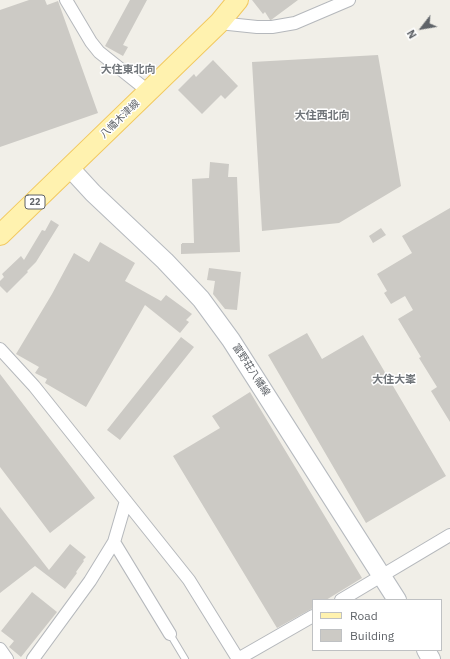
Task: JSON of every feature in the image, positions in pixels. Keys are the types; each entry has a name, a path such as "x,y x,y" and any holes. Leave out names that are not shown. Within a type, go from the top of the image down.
{"main road":[{"name":"八幡木津線","path":"0,235 219,23 238,0"},
{"name":"富野荘八幡線","path":"70,168 93,193 165,261 201,300 231,340 395,599"}],"street":[{"path":"66,0 91,42 99,52 148,92"},
{"path":"219,23 257,27 272,27 295,23 349,0"},
{"path":"0,349 34,386 189,580 238,659 312,617"},
{"path":"33,659 90,581 114,542 126,501"},
{"path":"343,599 450,536"},
{"path":"114,542 170,634"},
{"path":"0,649 7,659"}],"lane":[{"path":"170,634 186,659"}],"building":[{"path":"29,0 45,0 47,5 58,1 98,113 0,147 0,10"},
{"path":"130,0 147,0 123,45 128,47 123,56 105,46"},
{"path":"252,0 298,0 270,20 265,12 263,14"},
{"path":"378,55 401,186 339,223 262,231 252,62"},
{"path":"213,60 238,86 225,99 221,95 202,114 178,90 194,74 196,77"},
{"path":"210,162 229,164 228,177 237,177 240,252 181,254 182,243 194,243 192,179 209,178"},
{"path":"450,208 450,422 431,391 437,387 398,319 413,310 405,296 391,304 384,293 387,291 377,274 412,253 402,236"},
{"path":"51,220 59,225 36,262 7,293 0,286 0,281 4,277 2,274 21,256 24,260 42,230 45,231"},
{"path":"381,228 386,235 373,243 369,236"},
{"path":"100,242 135,263 125,281 161,301 166,295 192,314 186,320 189,322 180,333 145,305 86,407 45,383 47,379 35,373 39,367 16,354 52,294 74,253 89,262"},
{"path":"209,268 241,272 237,310 225,309 213,294 215,281 207,280"},
{"path":"307,333 322,359 363,335 446,476 366,523 268,355"},
{"path":"181,337 194,347 120,440 107,430"},
{"path":"0,374 95,498 50,533 0,467"},
{"path":"250,392 362,578 328,599 312,599 312,609 277,628 173,456 220,428 212,416"},
{"path":"0,507 49,570 70,544 86,557 76,572 77,573 65,589 35,566 0,593"},
{"path":"32,592 57,612 21,657 9,647 14,641 1,631"}],"district":[{"name":"大住東北向","path":"128,70"},
{"name":"大住西北向","path":"322,116"},
{"name":"大住大峯","path":"394,380"}]}
